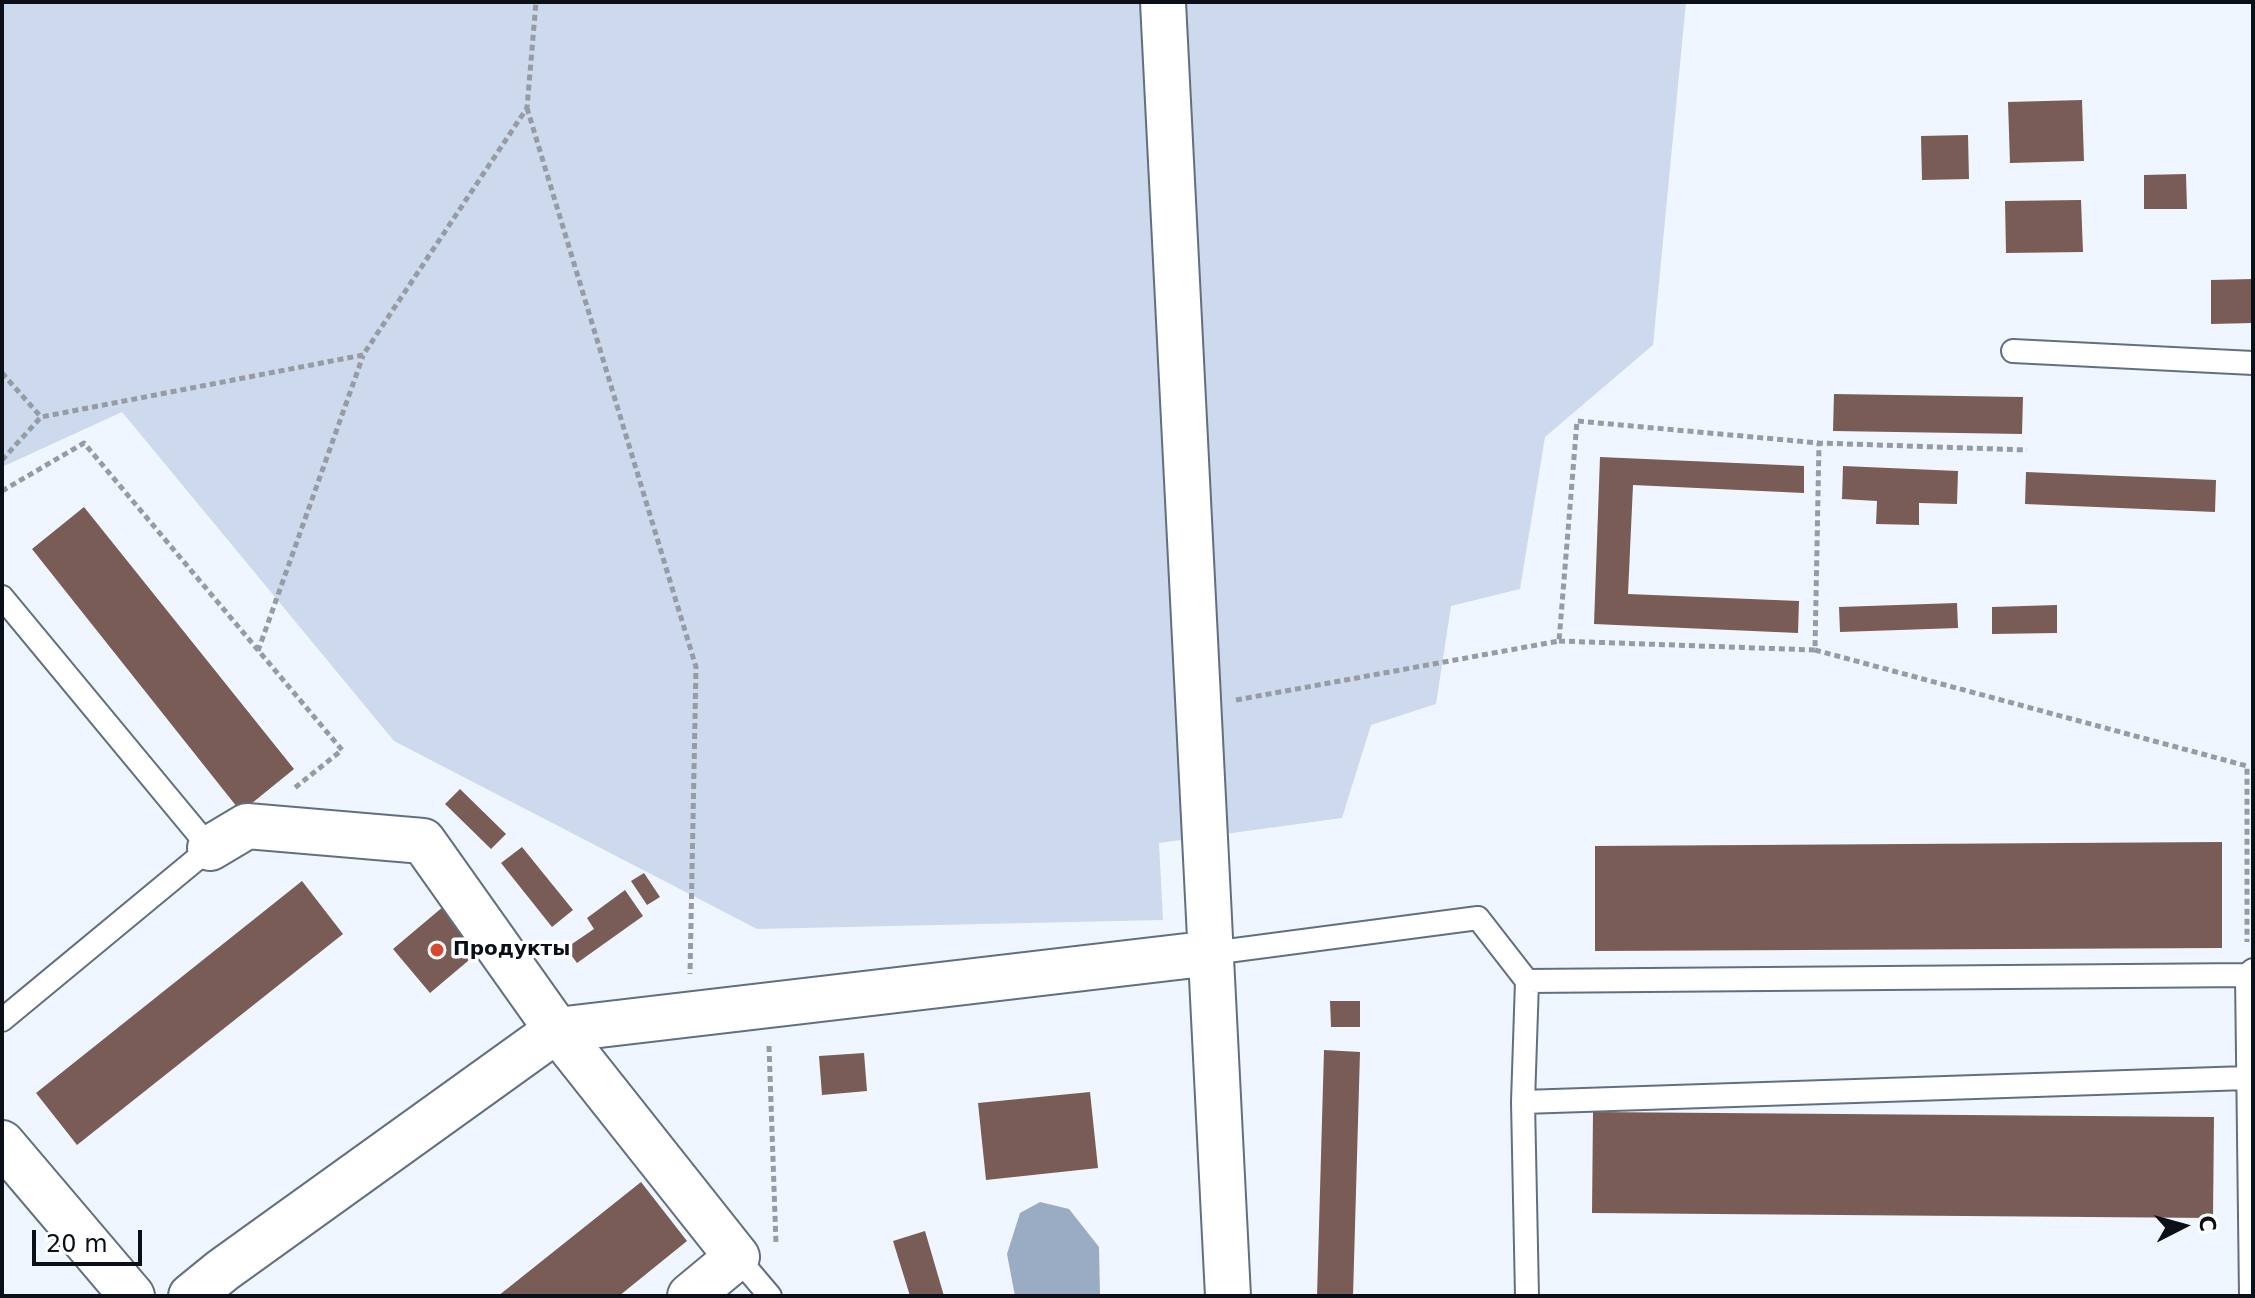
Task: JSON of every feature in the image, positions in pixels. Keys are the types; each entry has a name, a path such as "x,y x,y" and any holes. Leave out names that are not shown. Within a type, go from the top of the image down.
{"street":[{"path":"1163,2 1228,1296"},
{"path":"210,848 247,826 423,841 557,1030 757,1254 690,1296"},
{"path":"219,1287 557,1030 1212,953"},
{"path":"2,1143 132,1296"}],"lane":[{"path":"2013,351 2253,363"},
{"path":"2,597 210,848 2,1020"},
{"path":"1212,953 1478,918 1527,981 1523,1102 1527,1296"},
{"path":"1527,981 2250,972 2247,1078 2251,1296"},
{"path":"1523,1102 2247,1078"},
{"path":"757,1254 770,1296"}],"path":[{"path":"536,2 527,108 696,667 689,1014"},
{"path":"258,651 363,355 527,108"},
{"path":"2,460 41,417 363,355"},
{"path":"2,373 41,417"},
{"path":"1559,641 1577,421 1819,443 2027,450"},
{"path":"2,491 84,443 342,750 247,826"},
{"path":"1815,650 1819,443"},
{"path":"1200,706 1559,641 1815,650 2250,767 2250,972"},
{"path":"757,1254 768,1005"}],"shaded area":[{"path":"2,2 1686,2 1653,345 1545,437 1520,589 1451,606 1436,704 1371,725 1342,818 1159,843 1163,920 757,929 394,741 122,412 2,467"},
{"path":"1040,1202 1069,1209 1099,1247 1100,1296 1015,1296 1007,1254 1020,1213"}],"building":[{"path":"2082,100 2084,161 2010,163 2008,102"},
{"path":"1968,135 1969,179 1922,180 1921,136"},
{"path":"2186,174 2187,209 2144,209 2144,175"},
{"path":"2081,200 2083,252 2006,253 2005,201"},
{"path":"2253,279 2253,323 2211,324 2211,280"},
{"path":"1834,394 2023,397 2022,434 1833,431"},
{"path":"1600,457 1804,466 1804,493 1633,485 1628,594 1799,601 1798,633 1594,624"},
{"path":"1843,466 1958,471 1957,504 1919,503 1919,525 1876,524 1877,501 1842,499"},
{"path":"2026,472 2216,480 2215,512 2025,504"},
{"path":"84,507 294,769 241,812 32,549"},
{"path":"1957,603 1958,628 1840,632 1839,607"},
{"path":"2057,605 2057,633 1992,634 1992,607"},
{"path":"460,789 506,834 491,849 445,804"},
{"path":"2222,842 2222,948 1595,951 1595,846"},
{"path":"522,847 573,910 552,927 501,863"},
{"path":"644,873 660,897 647,905 631,881"},
{"path":"302,881 343,934 77,1145 36,1093"},
{"path":"625,890 643,916 577,963 566,948 594,929 587,918"},
{"name":"Продукты","path":"444,906 481,950 430,993 393,949"},
{"path":"1330,1001 1360,1001 1360,1027 1331,1027"},
{"path":"1324,1050 1360,1052 1353,1296 1317,1296"},
{"path":"864,1053 867,1091 822,1095 819,1056"},
{"path":"1090,1092 1098,1168 986,1180 978,1103"},
{"path":"1593,1112 2214,1117 2213,1218 1592,1213"},
{"path":"641,1182 687,1241 619,1296 498,1296"},
{"path":"925,1231 944,1296 910,1296 893,1241"}],"place":[{"name":"Продукты","path":"437,950"}]}
